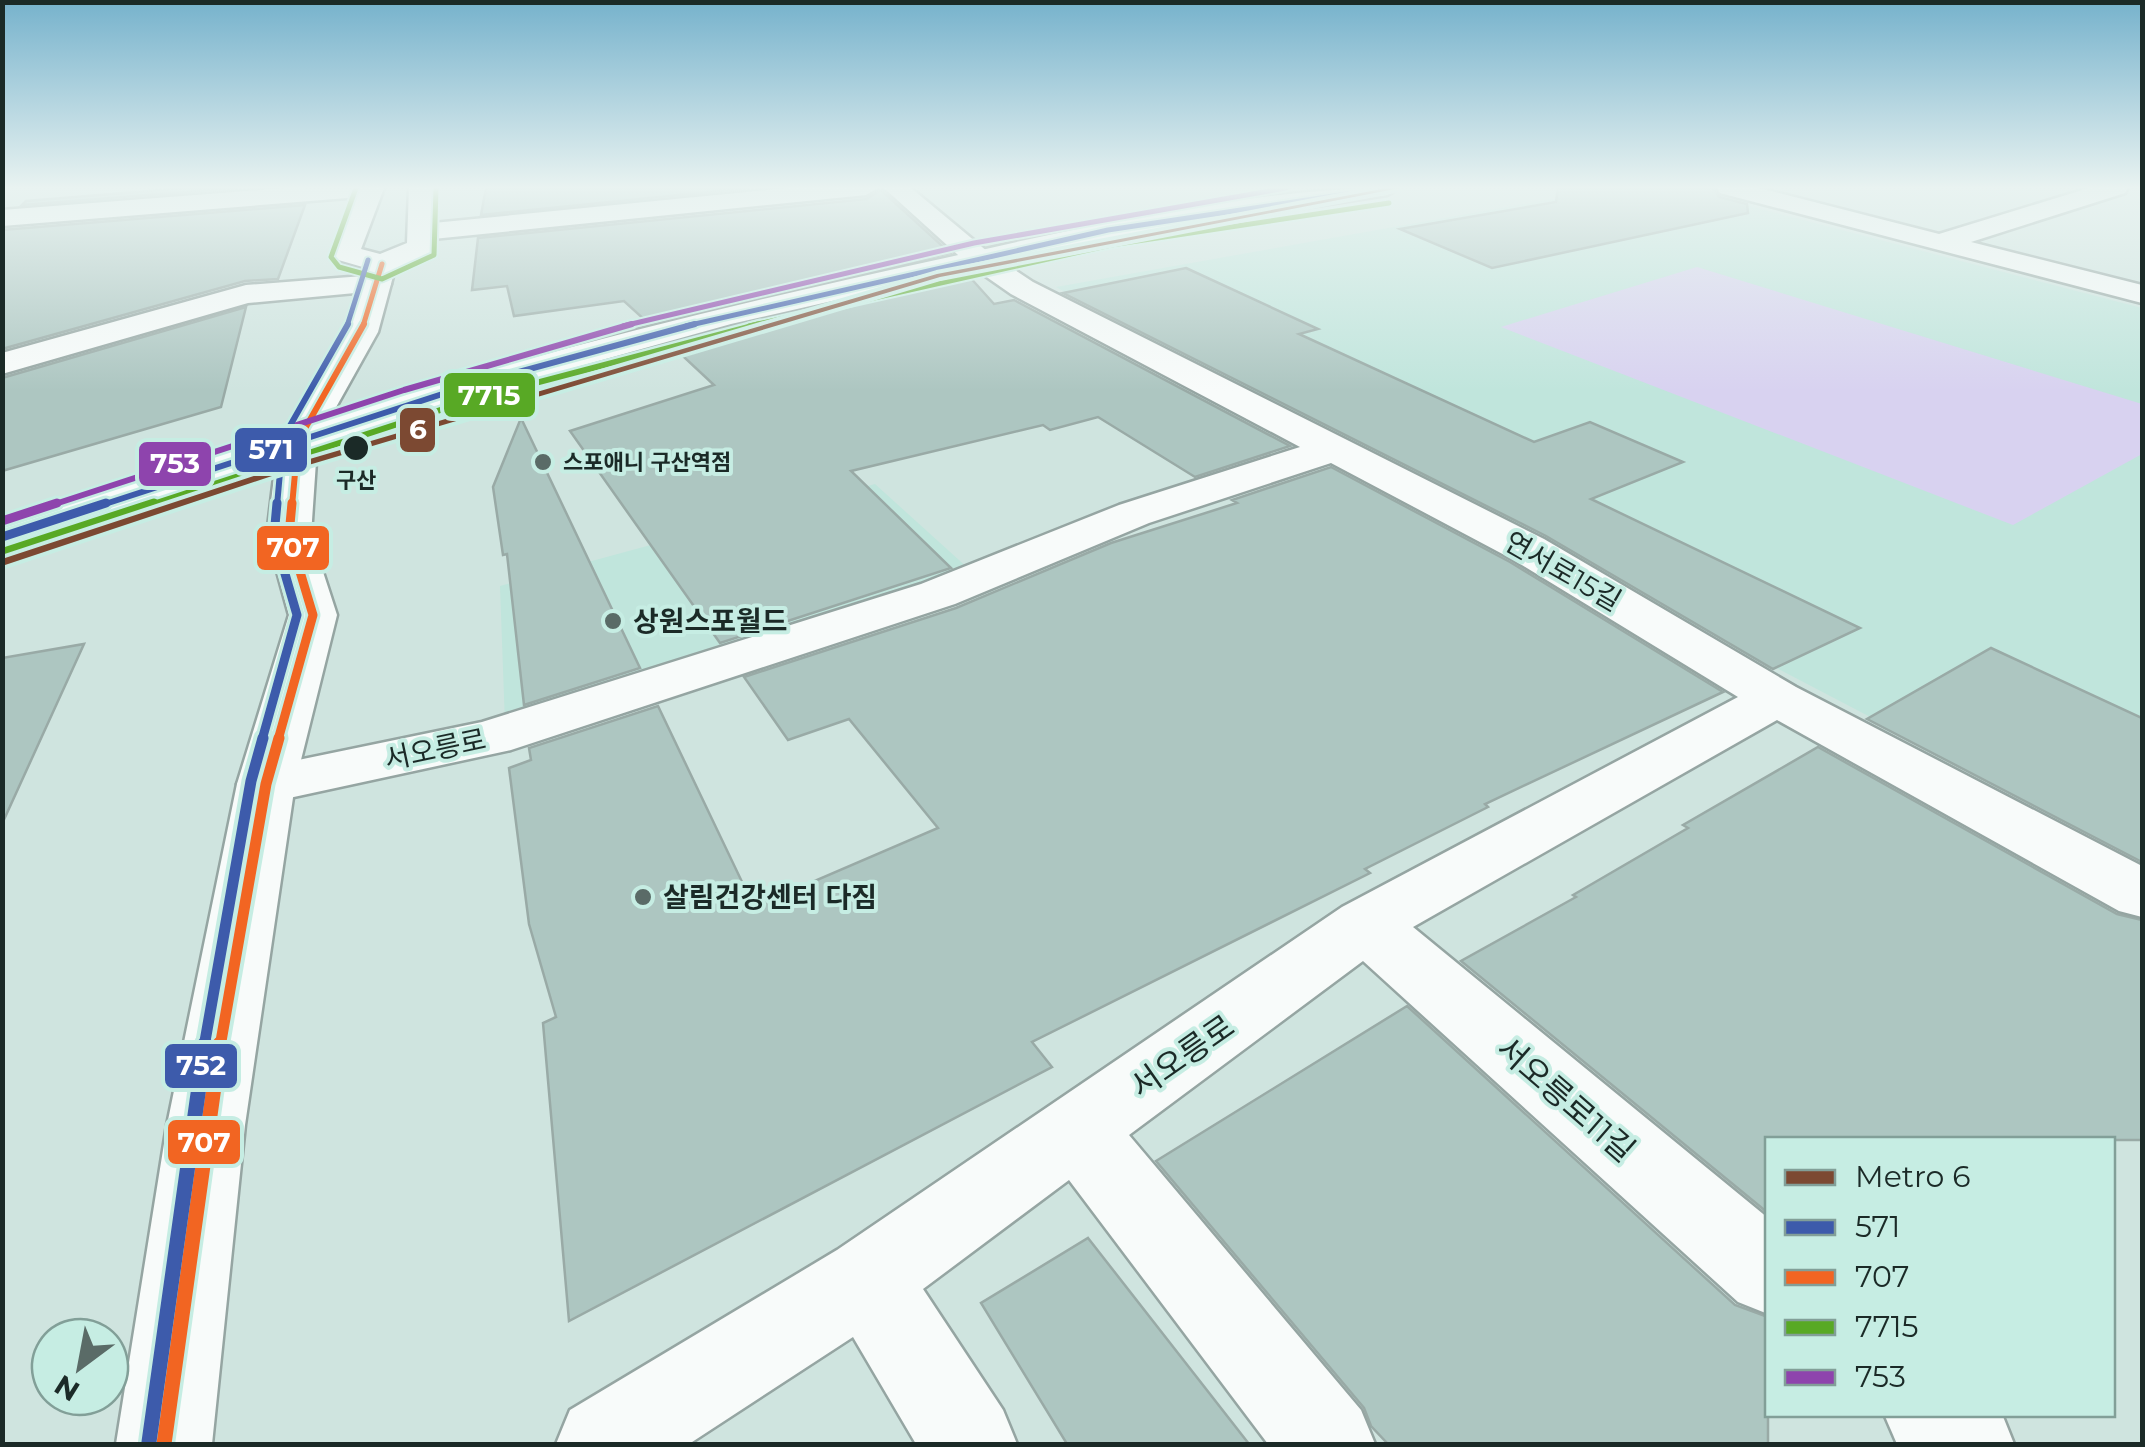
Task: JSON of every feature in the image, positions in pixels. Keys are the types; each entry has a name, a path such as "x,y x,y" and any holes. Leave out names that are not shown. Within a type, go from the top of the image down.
{"street":[{"path":"349,256 379,274"},
{"path":"2,364 246,294 379,274 408,256"},
{"name":"연서로15길","path":"975,256 1022,288 1528,549 1778,698 2142,894"},
{"path":"2,538 467,386 724,316 989,256"},
{"path":"1994,256 2141,293"},
{"path":"164,1444 206,1125 266,784 312,615 289,535 298,441 361,332 379,274"},
{"name":"서오릉로","path":"266,784 491,738 938,594 1134,514 1338,448"},
{"name":"서오릉로","path":"604,1444 867,1279 1364,924 1778,698"},
{"name":"서오릉로11길","path":"1364,924 1765,1270"},
{"path":"1076,1129 1327,1444"},
{"path":"867,1279 969,1444"},
{"path":"1934,1417 1966,1444"}],"shaded area":[{"path":"1233,256 1940,256 2142,308 2142,859 1153,342 1056,287"},
{"path":"1697,267 2142,404 2142,454 2013,525 1501,327"},
{"path":"875,484 970,570 505,724 500,586"}],"building":[{"path":"2,256 287,256 278,279 245,281 2,349"},
{"path":"476,256 939,256 648,323 624,301 514,316 507,286 472,290"},
{"path":"1463,256 1550,256 1492,268"},
{"path":"1186,268 1318,329 1299,334 1534,442 1590,422 1683,462 1591,499 1860,628 1773,669 1546,536 1063,293"},
{"path":"967,274 994,304 1014,300 1290,446 1195,477 1098,417 1050,430 1043,425 851,471 951,568 720,643 570,431 714,385 671,345"},
{"path":"246,307 221,407 2,471 2,378"},
{"path":"521,418 640,668 524,705 507,554 503,555 493,487"},
{"path":"1331,467 1510,562 1723,692 1485,804 1488,807 1365,869 1370,873 1032,1042 1052,1067 569,1321 543,1023 556,1017 529,924 509,768 531,760 529,748 658,706 754,907 938,828 849,719 788,740 744,677 956,608 1111,543 1237,503 1232,500"},
{"path":"84,644 2,824 2,658"},
{"path":"1991,648 2142,718 2142,862 1867,719"},
{"path":"1818,747 2117,914 2142,920 2142,1140 1765,1137 1765,1211 1461,961 1688,828 1683,825"},
{"path":"1407,1006 1735,1305 1765,1316 1768,1444 1388,1444 1371,1426 1364,1408 1156,1161"},
{"path":"1088,1238 1249,1444 1067,1444 981,1303"}],"metro line":[{"name":"6","path":"2,563 272,473 939,275 1042,256"}],"transit line":[{"name":"7715","path":"332,256 339,267 382,279 433,256"},
{"name":"753","path":"2,521 289,426 563,343 767,289 915,256"},
{"name":"571","path":"2,537 467,386 724,316 994,256"},
{"name":"7715","path":"7,551 471,400 728,331 1064,256"},
{"name":"752","path":"149,1442 191,1122 251,781 297,615 274,536 283,438 347,326 368,260"},
{"name":"707","path":"164,1444 206,1125 266,784 313,615 289,535 298,441 361,332 382,264"}],"place":[{"name":"구산","path":"356,448"},
{"name":"스포애니 구산역점","path":"543,462"},
{"name":"상원스포월드","path":"613,621"},
{"name":"살림건강센터 다짐","path":"643,897"}]}
